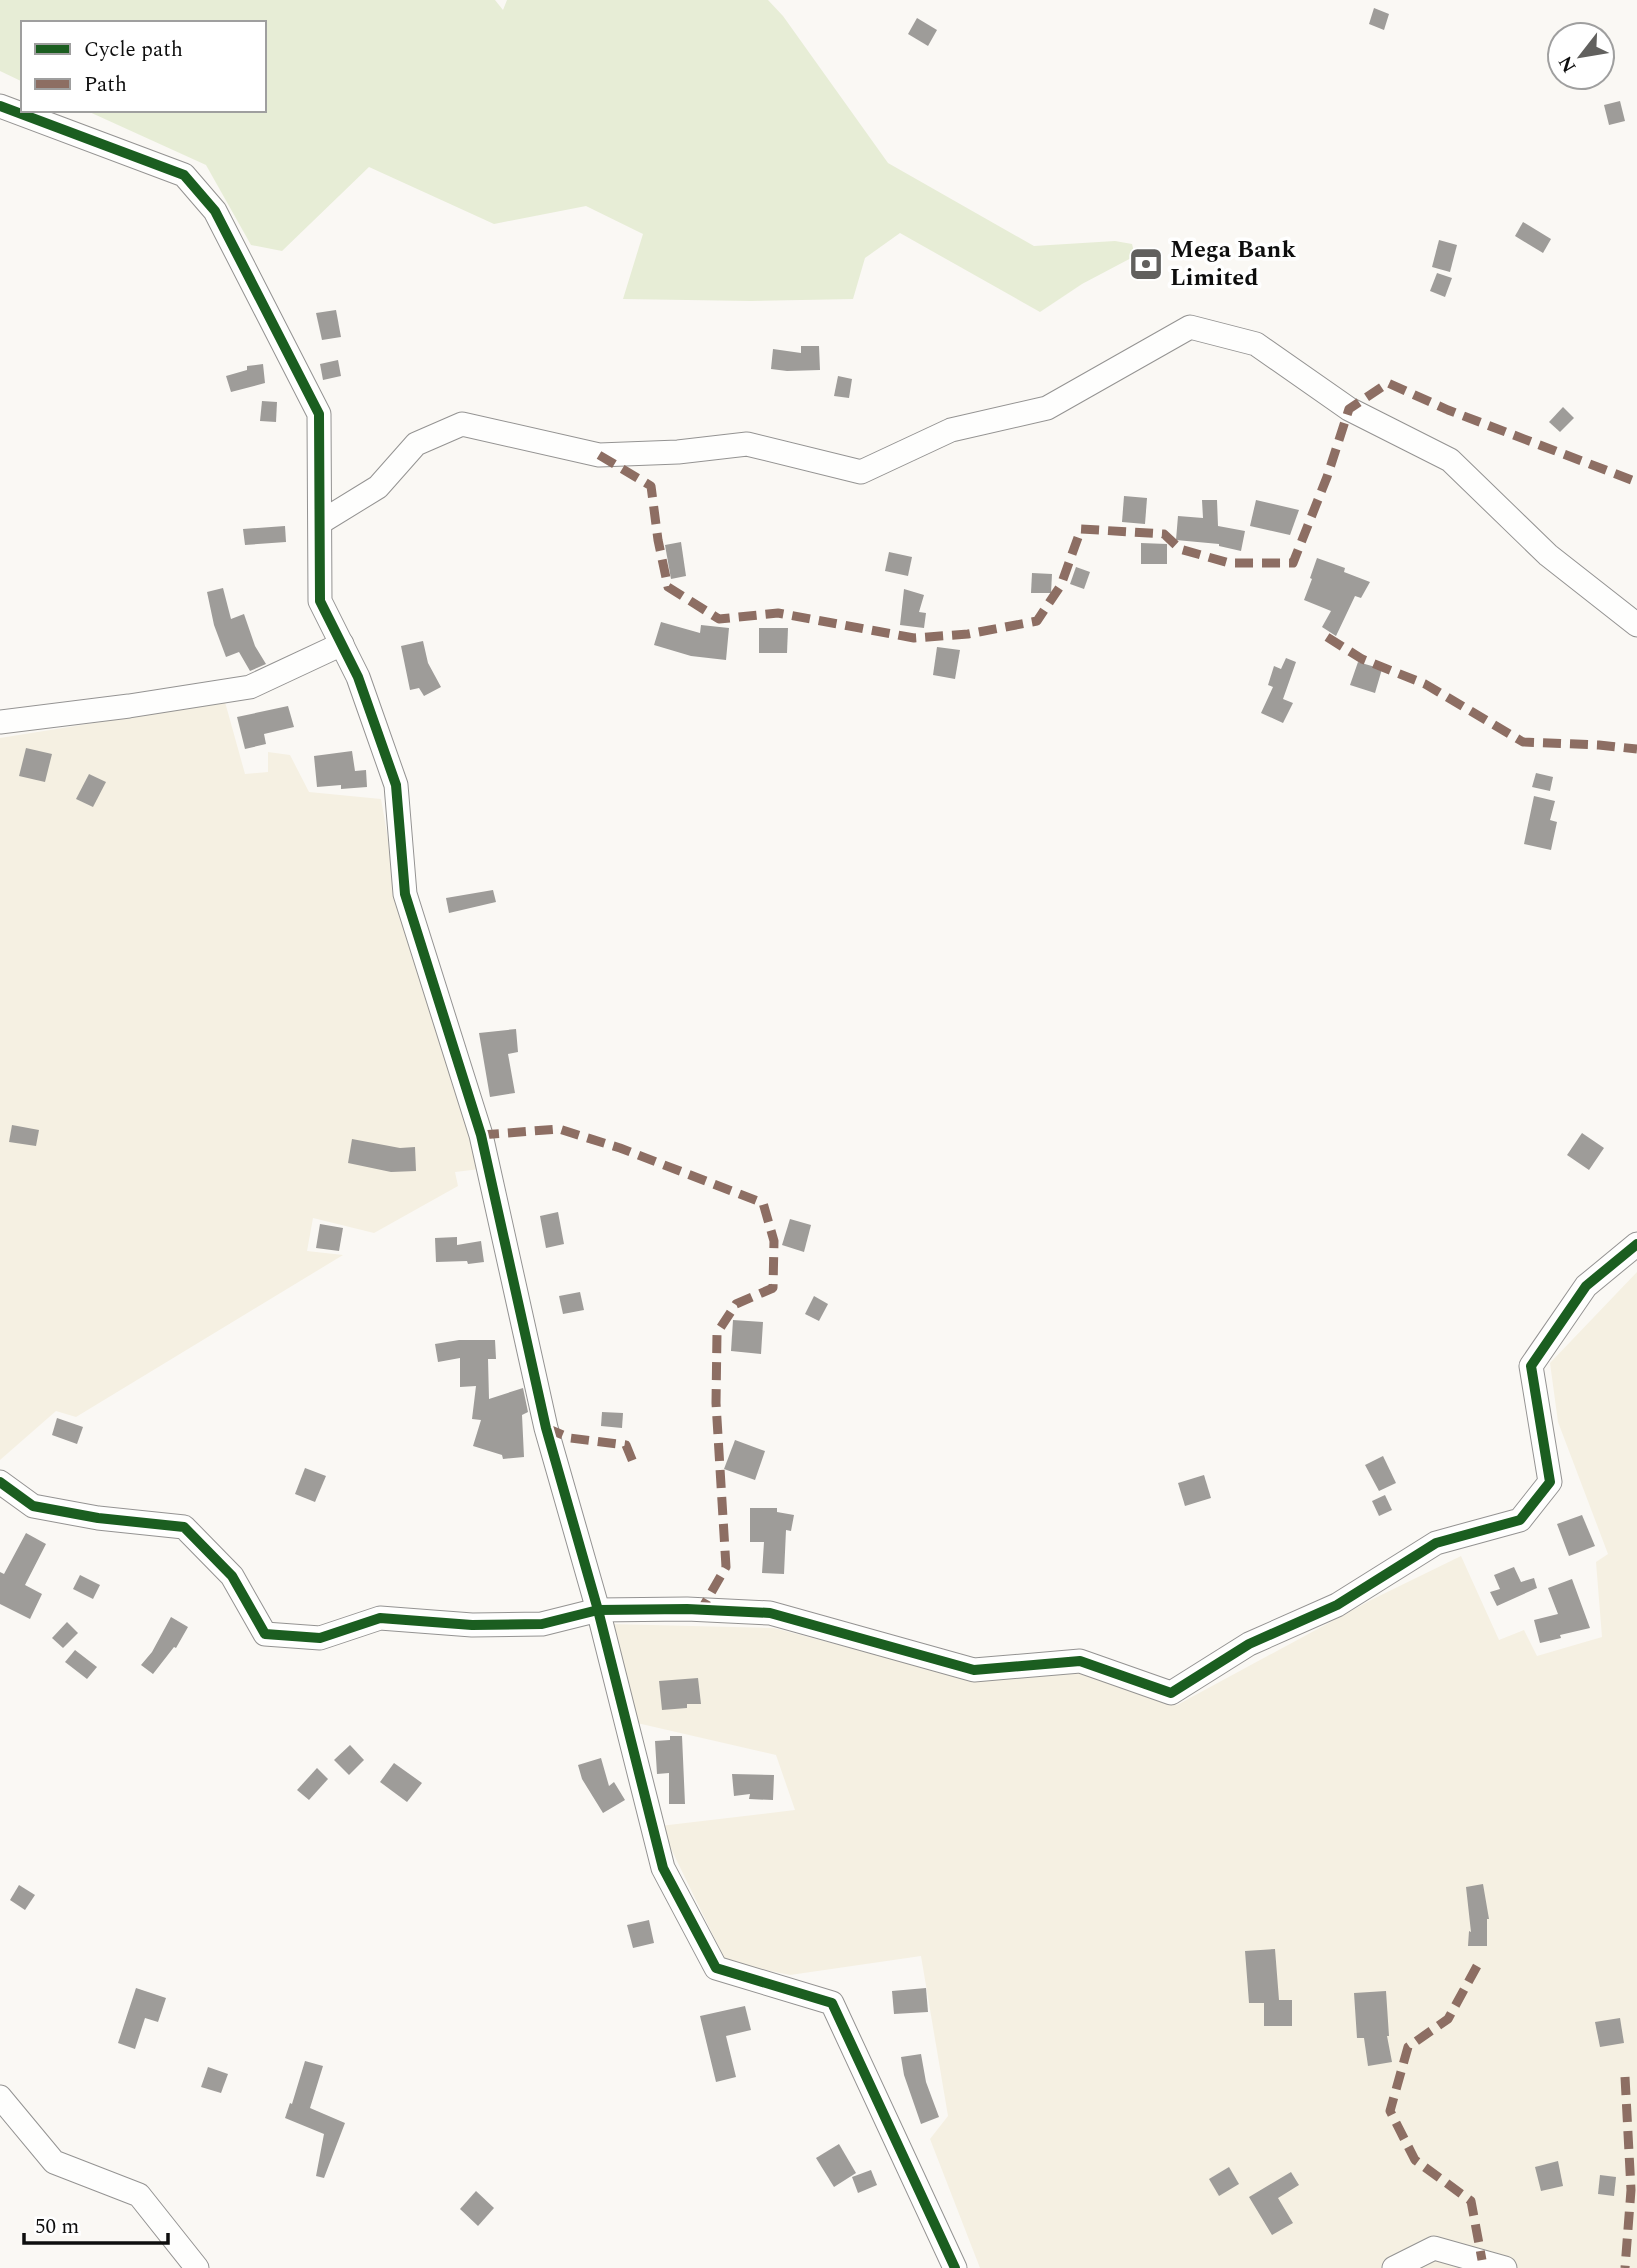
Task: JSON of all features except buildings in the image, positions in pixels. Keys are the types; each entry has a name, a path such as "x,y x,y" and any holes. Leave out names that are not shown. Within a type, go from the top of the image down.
{"street":[{"path":"0,106 184,175 215,211 319,414 320,601 358,677 396,785 404,894 481,1135 546,1428 598,1610 663,1868 716,1968 832,2003 955,2268"},
{"path":"321,522 378,487 416,444 462,424 599,454 678,452 747,444 861,472 951,430 1047,408 1190,327 1256,344 1349,409 1450,460 1548,555 1637,625"},
{"path":"0,722 250,687 342,644"},
{"path":"0,1482 33,1506 98,1518 184,1527 232,1576 265,1634 320,1638 380,1618 472,1625 542,1624 598,1610 687,1609 771,1613 974,1670 1080,1661 1171,1693 1249,1644 1337,1605 1436,1543 1520,1520 1550,1482 1531,1366 1586,1286 1637,1244"},
{"path":"0,2096 54,2162 139,2195 197,2268"},
{"path":"1394,2268 1434,2248 1505,2268"}],"shaded area":[{"path":"225,702 245,774 268,772 268,752 290,755 309,792 381,799 399,902 480,1169 455,1172 458,1186 374,1233 313,1218 307,1251 343,1255 76,1417 56,1411 0,1460 0,738"},
{"path":"1637,1272 1637,2268 980,2268 930,2139 948,2116 921,1956 790,1975 726,1962 660,1826 795,1810 776,1755 637,1723 610,1624 774,1628 919,1666 1085,1672 1177,1705 1373,1599 1461,1556 1499,1640 1524,1630 1537,1656 1602,1637 1596,1562 1608,1554 1558,1422 1550,1363"}],"green space":[{"path":"0,0 495,0 503,10 507,0 768,0 783,16 888,163 1034,246 1115,241 1132,244 1135,256 1082,284 1040,312 900,233 865,258 853,299 623,299 643,234 586,206 494,224 369,167 282,251 251,245 206,165 89,112 266,112 266,21 21,21 21,81 0,71"}],"marked path":[{"path":"599,455 651,486 668,587 719,619 778,613 914,638 968,634 1037,621 1061,585 1081,529 1164,534 1180,549 1229,563 1293,563 1327,477 1349,409 1388,383 1448,410 1637,482"},
{"path":"1327,637 1362,659 1425,684 1523,742 1637,749"},
{"path":"481,1135 559,1129 620,1148 763,1203 774,1241 773,1288 736,1304 717,1333 716,1403 726,1567 701,1610"},
{"path":"546,1428 570,1438 626,1445 635,1467"},
{"path":"1477,1966 1448,2019 1408,2047 1390,2111 1415,2160 1471,2201 1482,2260"},
{"path":"1625,2077 1631,2190 1625,2268"}],"cycle path":[{"path":"0,106 184,175 215,211 319,414 320,601 358,677 396,785 405,894 481,1135 546,1428 598,1610 663,1868 716,1968 832,2003 955,2268"},
{"path":"0,1482 33,1506 98,1518 184,1527 232,1576 265,1634 320,1638 380,1618 472,1625 542,1624 598,1610 687,1609 770,1613 974,1670 1080,1661 1171,1693 1249,1644 1337,1605 1436,1543 1520,1520 1550,1482 1531,1366 1586,1286 1637,1244"}],"place":[{"name":"Mega Bank Limited","path":"1146,264"}]}
